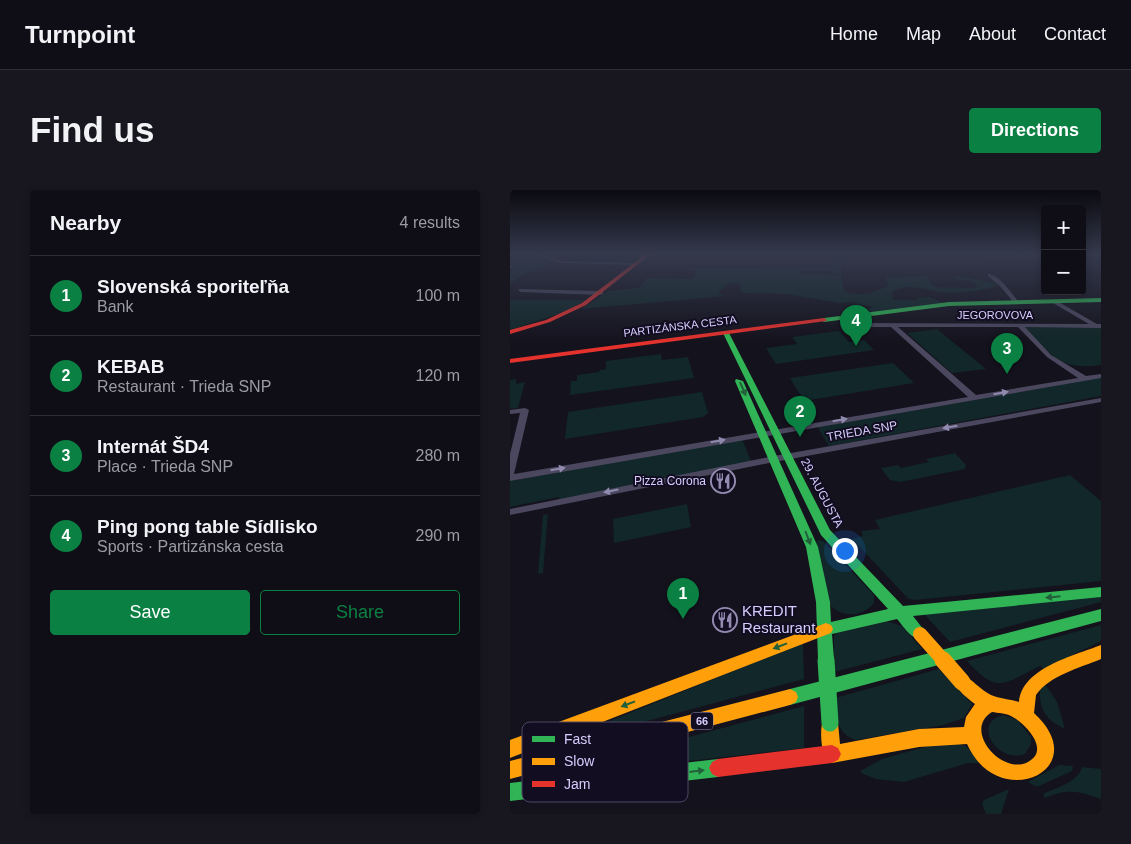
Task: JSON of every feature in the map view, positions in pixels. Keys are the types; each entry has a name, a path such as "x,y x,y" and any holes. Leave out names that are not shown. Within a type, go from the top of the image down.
{"street":[{"path":"510,332 560,316 601,293 613,283"},
{"path":"1000,283 1016,302"},
{"path":"520,290 601,293"},
{"name":"PARTIZÁNSKA CESTA","path":"510,361 696,337 725,339 750,330 949,304 1101,300"},
{"name":"JEGOROVOVA","path":"1055,302 1099,326"},
{"name":"PARTIZÁNSKA CESTA","path":"852,317 862,325 892,325"},
{"path":"892,325 974,398"},
{"name":"JEGOROVOVA","path":"892,325 1099,326"},
{"path":"1019,325 1049,356 1085,379"},
{"path":"725,339 762,433 812,547 820,575 826,629 832,754"},
{"name":"29. AUGUSTA","path":"725,339 775,431 825,532 974,694 991,704 1012,706 1026,714"},
{"name":"TRIEDA SNP","path":"510,478 1101,376"},
{"name":"TRIEDA SNP","path":"510,512 728,468 1101,400"},
{"path":"510,412 525,410 510,472"},
{"path":"581,722 826,629 900,612 1101,592"},
{"name":"66","path":"688,723 1101,614"},
{"path":"991,704 982,708 975,715 972,725 972,735 980,753 996,767 1017,774 1035,770 1042,760 1045,747 1039,730 1026,714 1030,689 1043,678 1101,652"},
{"path":"688,772 832,754 899,740 937,735 972,735"},
{"path":"510,749 522,744"}],"green space":[{"path":"643,283 732,283 718,293 724,296 581,309 609,291 639,288"},
{"path":"735,283 843,283 844,291 856,294 872,292 888,286 887,283 931,283 937,287 973,288 978,286 975,283 999,285 955,293 915,287 896,289 892,293 893,300 918,300 916,298 929,297 943,303 867,312 864,311 873,307 850,302 840,303 787,294 743,293 739,284"},
{"path":"510,300 586,300 564,312 510,330"},
{"path":"1025,327 1101,327 1101,365 1075,366 1057,359"},
{"path":"937,329 986,369 952,373 907,333"},
{"path":"839,331 849,342 864,340 874,350 776,364 766,348 797,344 792,337"},
{"path":"661,354 662,360 688,357 694,378 570,395 571,381 577,381 577,375 599,372 606,369 606,361"},
{"path":"893,363 914,383 804,401 790,378"},
{"path":"1101,377 1101,396 829,446 817,426"},
{"path":"516,379 516,384 525,382 518,408 510,409 510,380"},
{"path":"702,392 708,413 703,417 565,439 568,412"},
{"path":"742,439 751,461 559,501 559,497 510,507 510,481"},
{"path":"955,453 966,465 965,469 900,482 890,480 881,468 898,465 901,468 929,462 926,459"},
{"path":"1070,475 1101,501 1101,581 915,600 909,599 852,539 863,536 861,531 880,529 875,520"},
{"path":"687,504 691,527 614,543 613,519"},
{"path":"548,514 543,573 538,574 543,515"},
{"path":"818,540 823,541 874,595 874,603 869,608 859,613 847,614 831,606 816,543"},
{"path":"1101,596 1101,602 950,642 924,614"},
{"path":"886,621 902,626 922,649 834,672 834,636 837,632"},
{"path":"1101,625 1101,641 1044,669 1040,666 1009,681 1001,683 986,679 967,661"},
{"path":"803,643 804,679 643,722 607,722"},
{"path":"939,669 972,704 964,718 943,725 856,740 849,737 841,729 837,718 835,698"},
{"path":"1045,684 1057,702 1065,729 1049,719 1043,710 1040,691"},
{"path":"804,706 804,748 688,761 688,737"},
{"path":"1004,715 1017,720 1031,737 1031,744 1025,754 1014,755 1005,753 997,748 991,740 988,733 989,725 994,719"},
{"path":"946,741 966,746 980,763 968,763 904,782 876,779 860,771 882,759"},
{"path":"1059,765 1073,766 1072,771 1039,786 1028,782"},
{"path":"1082,767 1101,769 1101,799 1073,792 1060,793 1045,798 1043,794 1071,781 1080,772"},
{"path":"1009,789 1001,814 986,814 982,804 984,800"}],"traffic: fast":[{"path":"824,320 949,304 1101,300"},
{"path":"726,333 825,532 920,634"},
{"path":"739,381 812,547 823,602 826,659"},
{"path":"900,612 1101,592"},
{"path":"826,629 900,612"},
{"path":"790,697 1101,615"},
{"path":"826,659 830,723"},
{"path":"688,771 718,768"},
{"path":"510,792 522,791"}],"traffic: slow":[{"path":"581,722 826,629"},
{"path":"920,634 962,682"},
{"path":"1026,714 1029,691 1041,679 1101,652"},
{"path":"962,682 974,694 991,704"},
{"path":"688,724 790,697"},
{"path":"991,704 1014,708 1024,714 1036,727 1045,743 1046,751 1044,759 1039,766 1026,773 1012,774 999,769 987,760 978,749 972,736 972,723 978,712 991,704"},
{"path":"830,723 832,754 919,738 972,735"},
{"path":"510,749 522,744"},
{"path":"510,770 522,767"}],"traffic: jam":[{"path":"510,332 548,321 584,304 611,283"},
{"path":"510,361 824,320"},
{"path":"718,768 832,754"}],"place":[{"name":"Ping pong table Sídlisko","path":"856,346"},
{"name":"Internát ŠD4","path":"1007,374"},
{"name":"KEBAB","path":"800,437"},
{"name":"Pizza Corona","path":"723,481"},
{"name":"Slovenská sporiteľňa","path":"683,619"},
{"name":"KREDIT Restaurant","path":"725,620"}]}
